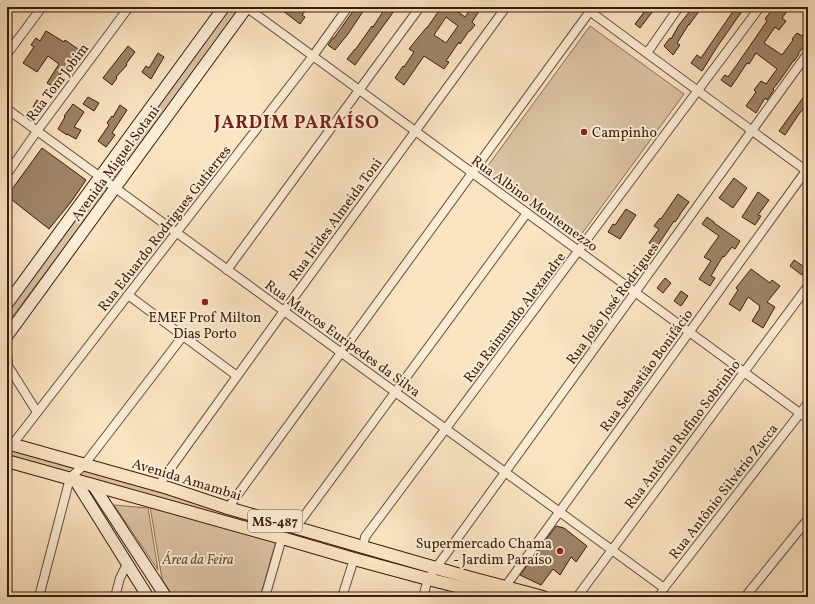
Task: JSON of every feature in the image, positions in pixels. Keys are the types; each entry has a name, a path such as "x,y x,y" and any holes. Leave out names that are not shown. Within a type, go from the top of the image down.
{"main road":[{"name":"Avenida Amambai","path":"10,444 436,568 502,592"},
{"name":"Avenida Amambai","path":"7,461 72,479 96,489 282,538 428,579 502,592 543,597"}],"street":[{"path":"7,54 42,7"},
{"name":"Rua Tom Jobim","path":"7,174 37,131 130,7"},
{"name":"Avenida Miguel Sotani","path":"7,304 224,7"},
{"name":"Avenida Miguel Sotani","path":"7,336 247,7"},
{"name":"Rua Albino Montemezzo","path":"247,7 808,419"},
{"name":"Rua Eduardo Rodrigues Gutierres","path":"10,444 37,412 177,233 313,56 348,7"},
{"path":"227,270 420,7"},
{"name":"Rua Irides Almeida Toni","path":"158,486 506,7"},
{"path":"647,54 679,7"},
{"name":"Rua Raimundo Alexandre","path":"362,547 365,537 760,7"},
{"path":"228,508 472,173 589,8 647,54 807,170"},
{"name":"Rua João José Rodrigues","path":"428,579 808,53"},
{"name":"Rua Marcos Euripedes da Silva","path":"7,109 664,588"},
{"name":"Rua Sebastião Bonifácio","path":"502,592 559,511 807,170"},
{"path":"296,527 527,213"},
{"name":"Rua Antônio Rufino Sobrinho","path":"577,597 808,286"},
{"path":"128,295 237,376"},
{"path":"38,597 72,479 183,336"},
{"path":"7,354 8,365 37,412"},
{"name":"Rua Antônio Silvério Zucca","path":"659,597 664,588 808,402"},
{"path":"72,479 86,497 148,597"},
{"path":"86,497 96,489 166,597"},
{"path":"745,597 808,519"},
{"path":"265,597 282,538"},
{"path":"342,597 354,559"},
{"path":"115,597 120,578 127,564"},
{"path":"423,597 428,579"}],"green space":[{"path":"229,7 238,7 239,10 119,177 115,177 110,173 110,169"},
{"name":"Campinho","path":"590,26 684,94 578,239 484,171"},
{"path":"101,184 107,186 107,191 7,322 7,306"},
{"path":"7,446 524,597 500,597 7,456"},
{"path":"114,505 148,508 158,570"},
{"name":"Área da Feira","path":"150,506 276,541 260,597 173,597 162,579"}],"building":[{"path":"278,7 309,7 302,15 305,17 300,24"},
{"path":"356,7 366,7 335,50 328,45"},
{"path":"386,7 397,7 355,65 347,59 372,26 373,27"},
{"path":"432,7 451,7 465,17 472,7 482,7 472,22 475,25 460,44 459,42 446,61 449,62 444,69 424,56 404,85 395,78 414,52 409,49 427,28 438,12","holes":["446,17 458,26 446,43 434,35"]},
{"path":"648,7 656,7 640,28 635,24"},
{"path":"693,7 702,7 677,43 680,45 673,55 664,46 670,38 671,39 679,25"},
{"path":"736,7 745,7 702,71 691,63 697,55 701,58"},
{"path":"774,7 790,7 782,18 786,21 779,30 775,27 764,43 782,55 797,33 802,36 808,27 808,41 773,89 774,90 767,100 765,98 756,113 746,106 756,92 754,90 761,81 766,84 777,69 756,53 749,64 747,63 731,87 721,80 725,75 728,77 736,66 767,21 765,19"},
{"path":"46,31 64,42 65,40 78,49 55,84 54,83 52,86 47,83 59,64 48,56 37,72 23,63 34,47 31,45 36,38 40,41"},
{"path":"128,46 135,52 126,64 127,65 116,77 117,78 112,85 103,78"},
{"path":"158,53 164,57 151,79 142,72 146,66 149,68"},
{"path":"808,91 808,103 785,135 779,131"},
{"path":"88,97 99,103 94,111 83,104"},
{"path":"37,100 44,105 40,111 33,107"},
{"path":"73,104 84,112 74,127 81,130 76,139 58,129 65,117 64,116"},
{"path":"120,105 127,110 112,133 115,135 106,147 98,141 109,125 107,123 112,116 113,117"},
{"path":"42,148 86,180 71,202 49,229 7,196"},
{"path":"734,178 747,188 733,208 719,198"},
{"path":"758,192 769,200 758,215 761,216 755,225 742,217"},
{"path":"678,194 689,202 656,248 649,243 659,229 654,226 660,218 661,219"},
{"path":"626,209 636,215 620,239 608,232"},
{"path":"707,217 740,241 735,249 732,247 724,257 723,256 711,276 715,278 710,286 699,279 711,261 704,257 719,236 702,224"},
{"path":"794,260 806,268 802,275 790,266"},
{"path":"751,269 770,283 772,280 780,286 767,302 775,307 763,328 752,321 760,306 748,297 740,311 729,304 738,290 736,288"},
{"path":"665,278 671,283 663,293 657,288"},
{"path":"681,291 688,296 681,306 674,301"},
{"name":"Supermercado Chama - Jardim Paraíso","path":"556,526 564,528 587,546 576,562 571,557 560,575 553,569 541,585 520,575"}],"place":[{"name":"Campinho","path":"584,132"},
{"name":"EMEF Prof Milton Dias Porto","path":"205,302"},
{"name":"Supermercado Chama - Jardim Paraíso","path":"560,551"}],"district":[{"name":"JARDIM PARAÍSO","path":"297,122"}]}
